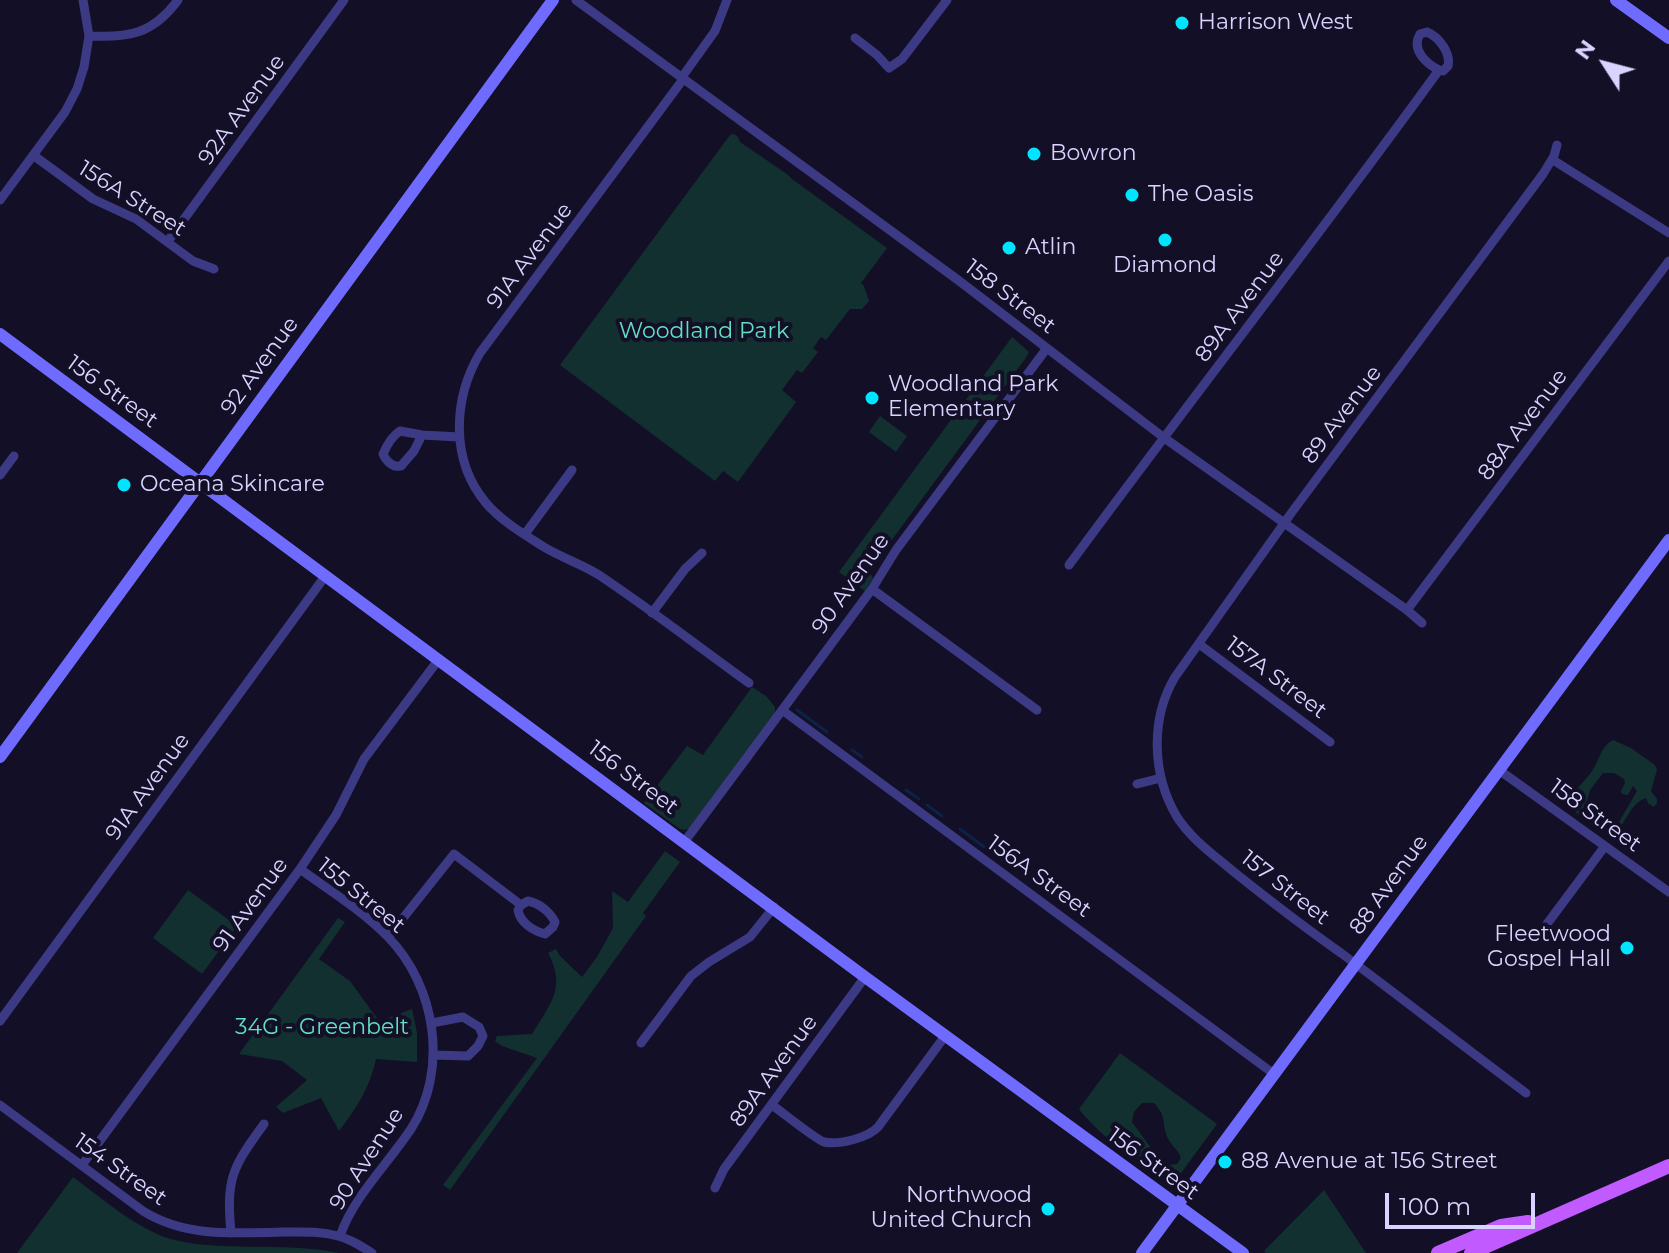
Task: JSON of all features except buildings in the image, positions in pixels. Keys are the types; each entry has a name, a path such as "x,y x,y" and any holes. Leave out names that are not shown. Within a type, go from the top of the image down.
{"main road":[{"name":"92 Avenue","path":"0,757 553,0"},
{"path":"1616,0 1669,38"},
{"name":"156 Street","path":"0,334 865,977 1243,1253"},
{"name":"88 Avenue","path":"1142,1253 1669,540"},
{"path":"1471,1253 1669,1166"},
{"path":"1438,1253 1501,1226 1548,1219"}],"street":[{"path":"0,200 65,112 77,89 89,36 83,0"},
{"path":"89,36 123,36 143,31 162,18 178,0"},
{"name":"92A Avenue","path":"168,241 344,0"},
{"name":"158 Street","path":"576,0 949,273 1163,437 1422,623"},
{"name":"91A Avenue","path":"459,437 461,399 480,353 683,78 715,31 727,0"},
{"path":"855,38 889,68 902,59 947,0"},
{"name":"89A Avenue","path":"1069,565 1439,70"},
{"name":"89 Avenue","path":"1162,709 1170,686 1199,644 1284,523 1553,160 1557,145"},
{"name":"156A Street","path":"33,155 93,199 136,219 193,261 214,269"},
{"path":"1553,160 1669,233"},
{"name":"88A Avenue","path":"1407,610 1669,261"},
{"name":"90 Avenue","path":"685,841 1047,348"},
{"path":"422,435 459,437 467,471 476,489 493,510 544,547 595,573 749,683"},
{"path":"0,475 14,456"},
{"path":"525,534 572,470"},
{"path":"652,613 685,569 702,553"},
{"name":"91A Avenue","path":"0,1021 326,575"},
{"path":"872,589 1037,710"},
{"name":"157A Street","path":"1199,644 1330,742"},
{"name":"91 Avenue","path":"82,1165 300,869 336,815 364,759 439,659"},
{"name":"157 Street","path":"1162,709 1157,742 1161,778 1178,817 1198,842 1289,917 1526,1093"},
{"name":"156A Street","path":"782,710 1274,1074"},
{"name":"158 Street","path":"1499,770 1669,892"},
{"path":"1137,784 1161,778"},
{"path":"1541,932 1605,846"},
{"path":"388,937 454,854 521,905"},
{"name":"155 Street","path":"300,869 388,937 412,970 422,991 432,1023 433,1039"},
{"path":"641,1043 691,976 750,937 774,907"},
{"name":"89A Avenue","path":"715,1188 724,1169 865,977"},
{"path":"432,1023 463,1017 479,1027 483,1036 468,1056 433,1055"},
{"path":"772,1105 823,1142 869,1135 945,1036"},
{"name":"90 Avenue","path":"340,1236 353,1207 416,1119 428,1088 433,1039"},
{"name":"154 Street","path":"0,1105 143,1211 161,1221 193,1231 310,1232 340,1236 372,1253"},
{"path":"231,1233 231,1178 238,1160 264,1124"}],"green space":[{"name":"Woodland Park","path":"734,134 740,142 887,248 861,283 869,301 862,309 850,309 826,340 821,337 813,348 818,352 802,373 797,370 782,390 796,402 738,482 723,471 715,481 560,365 730,135"},
{"path":"1012,337 1029,352 1025,359 869,571 873,578 865,591 839,572"},
{"path":"880,416 907,436 896,452 869,432"},
{"path":"752,687 766,696 775,707 775,713 690,828 680,829 644,803 687,746 703,755"},
{"path":"1613,740 1631,748 1655,765 1657,770 1651,791 1657,803 1654,807 1646,798 1640,801 1614,835 1582,817 1568,802","holes":["1603,773 1614,773 1624,779 1622,794 1628,795 1633,786 1637,791 1619,822 1613,825 1586,804 1590,790"]},
{"path":"665,851 680,862 643,913 646,916 450,1190 443,1185 537,1058 495,1041 497,1036 532,1034 545,1014 556,986 554,965 548,953 556,949 582,977 613,928 612,891 628,902"},
{"path":"188,890 237,926 202,974 153,938"},
{"name":"34G - Greenbelt","path":"338,918 345,922 319,959 350,981 379,1021 412,1009 417,1033 417,1062 376,1059 362,1097 339,1131 321,1098 283,1113 276,1107 307,1080 282,1061 239,1054"},
{"path":"1120,1053 1217,1124 1176,1180 1123,1150 1079,1109","holes":["1142,1103 1154,1103 1162,1115 1167,1138 1181,1158 1177,1164 1169,1165 1151,1148 1132,1122 1134,1112"]},
{"path":"73,1177 130,1219 167,1238 208,1245 339,1253 17,1253"},
{"path":"1324,1190 1366,1253 1266,1253 1264,1251"}],"waterway":[{"path":"797,710 827,732"},
{"path":"852,750 862,757"},
{"path":"906,790 919,799"},
{"path":"927,805 942,816"},
{"path":"960,829 987,849"},
{"path":"995,855 1008,864"}],"place":[{"name":"Harrison West","path":"1182,23"},
{"name":"Bowron","path":"1034,154"},
{"name":"The Oasis","path":"1132,195"},
{"name":"Diamond","path":"1165,240"},
{"name":"Atlin","path":"1009,248"},
{"name":"Woodland Park Elementary","path":"872,398"},
{"name":"Oceana Skincare","path":"124,485"},
{"name":"Fleetwood Gospel Hall","path":"1627,948"},
{"name":"88 Avenue at 156 Street","path":"1225,1162"},
{"name":"Northwood United Church","path":"1048,1209"}]}
